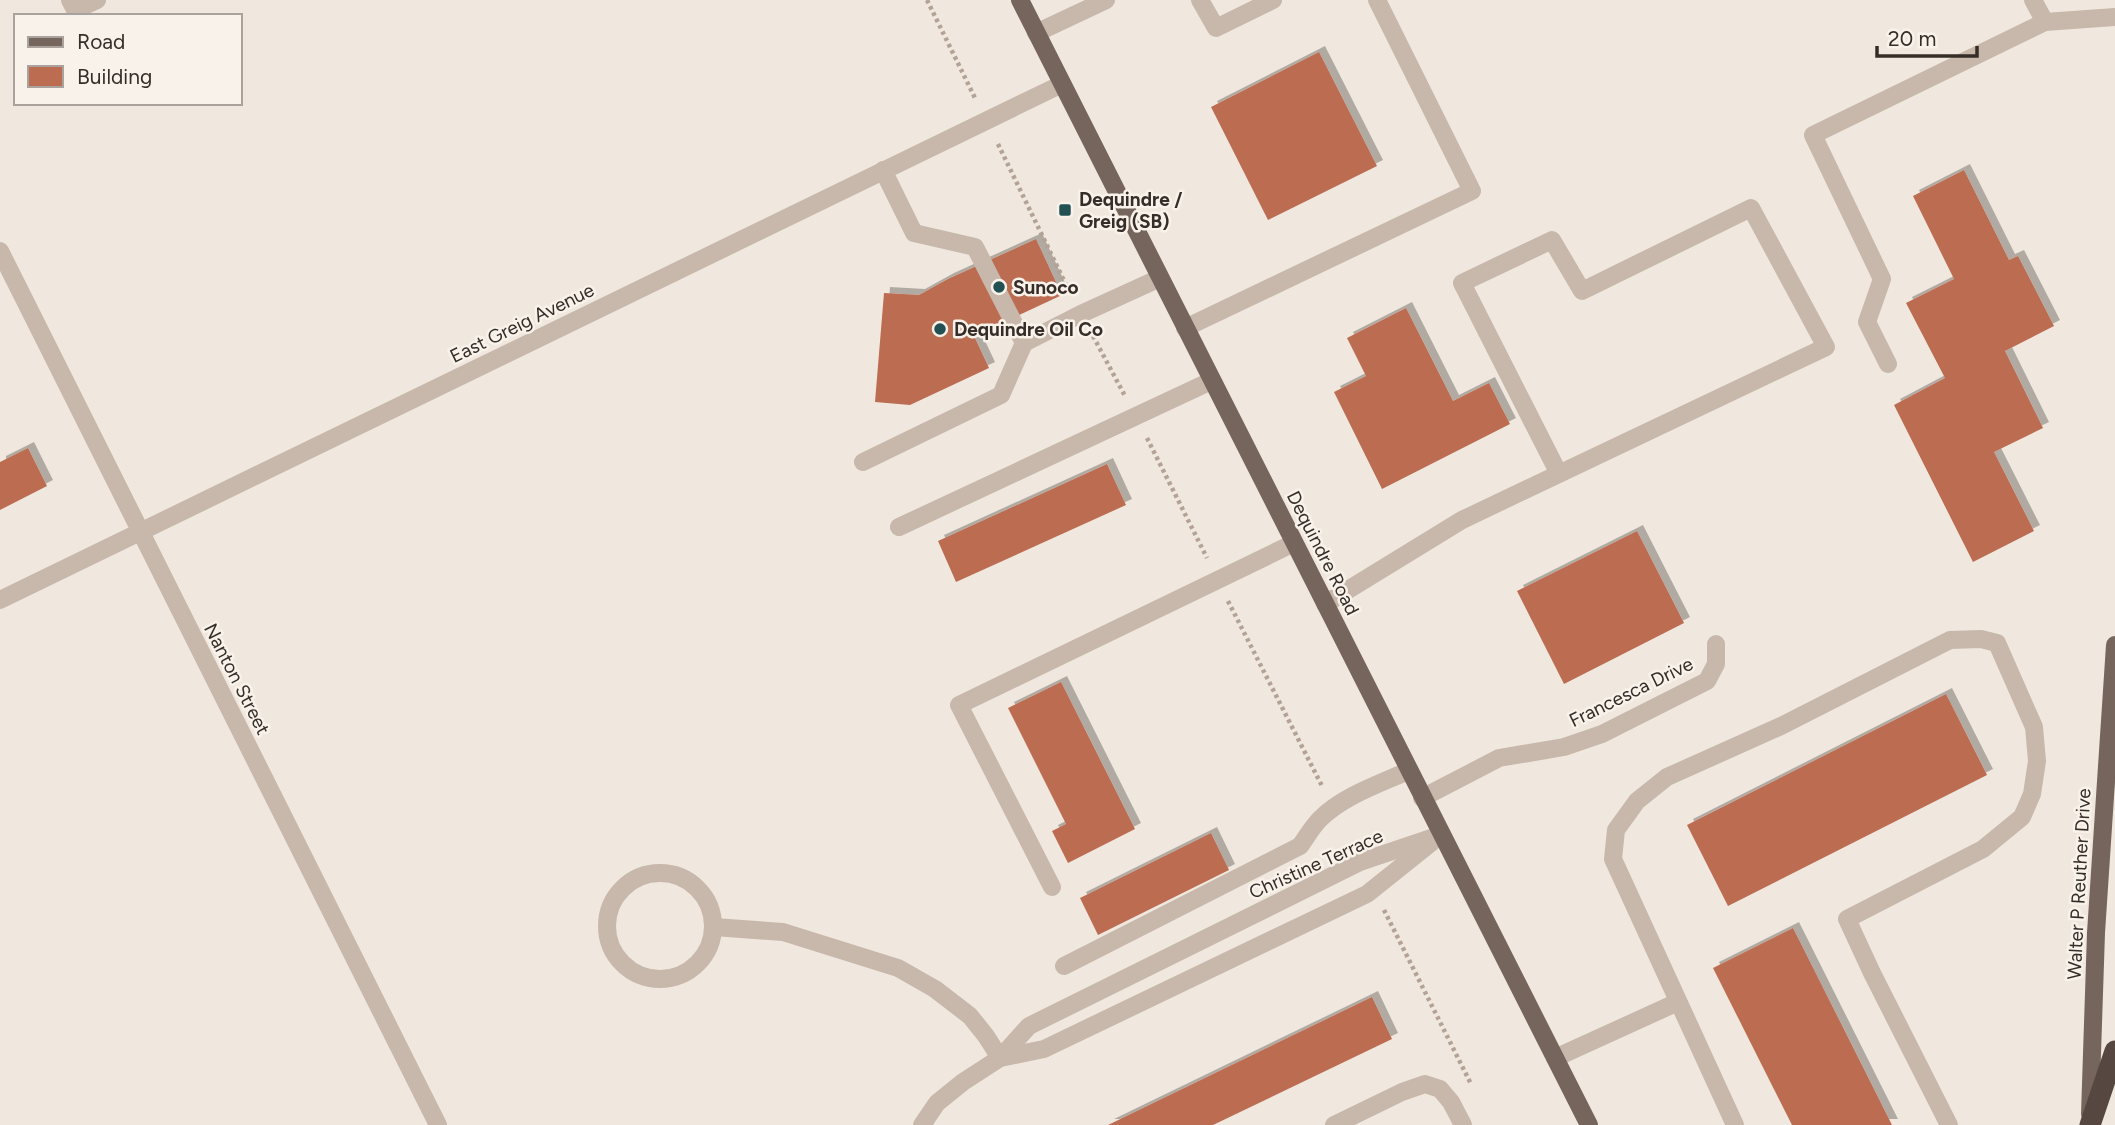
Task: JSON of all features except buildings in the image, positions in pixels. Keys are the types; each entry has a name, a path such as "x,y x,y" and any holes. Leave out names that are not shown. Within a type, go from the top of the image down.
{"highway":[{"path":"2090,1125 2115,1051"}],"main road":[{"name":"Dequindre Road","path":"1020,0 1588,1125"},
{"name":"Walter P Reuther Drive","path":"2090,1125 2095,933 2115,645"}],"street":[{"path":"70,0 75,10 97,0"},
{"path":"1036,33 1106,0"},
{"path":"1200,0 1216,28 1273,0"},
{"path":"1185,328 1472,191 1377,0"},
{"path":"2033,0 2045,22"},
{"path":"1888,364 1867,322 1882,279 1813,135 2045,22 2115,17"},
{"name":"East Greig Avenue","path":"0,600 1062,84"},
{"path":"883,170 914,233 975,247 1024,343"},
{"path":"1325,604 1462,520 1559,474 1826,347 1751,208 1582,291 1552,240 1462,283 1559,474"},
{"name":"Nanton Street","path":"0,251 438,1125"},
{"path":"863,462 1001,395 1024,343 1160,278"},
{"path":"899,527 1211,381"},
{"path":"1052,887 959,705 1294,543"},
{"path":"1735,1125 1613,859 1616,830 1637,801 1667,777 1781,726 1950,640 1980,639 1997,643 2034,727 2037,761 2032,794 2022,817 1983,849 1847,919 1949,1125"},
{"name":"Francesca Drive","path":"1422,798 1500,758 1563,747 1593,738 1707,681 1716,664 1716,644"},
{"path":"1064,965 1300,846 1320,819 1334,808 1363,791 1408,771"},
{"name":"Christine Terrace","path":"1000,1058 1044,1049 1374,890 1440,835"},
{"name":"Christine Terrace","path":"922,1125 937,1103 1000,1058 1029,1026 1360,863 1440,835"},
{"path":"663,872 679,875 694,883 705,895 712,910 714,926 710,945 701,961 686,973 668,979 650,978 632,971 618,960 610,943 607,924 610,906 619,892 631,881 646,874 663,872"},
{"path":"714,926 783,932 898,968 935,989 970,1016 1000,1058"},
{"path":"1555,1058 1678,1002"},
{"path":"1334,1125 1425,1084 1440,1088 1463,1125"}],"path":[{"path":"927,0 975,97"},
{"path":"998,144 1081,314 1334,808"},
{"path":"1374,890 1474,1088"}],"place":[{"name":"Dequindre / Greig (SB)","path":"1065,210"},
{"name":"Sunoco","path":"999,287"},
{"name":"Dequindre Oil Co","path":"940,329"}]}
